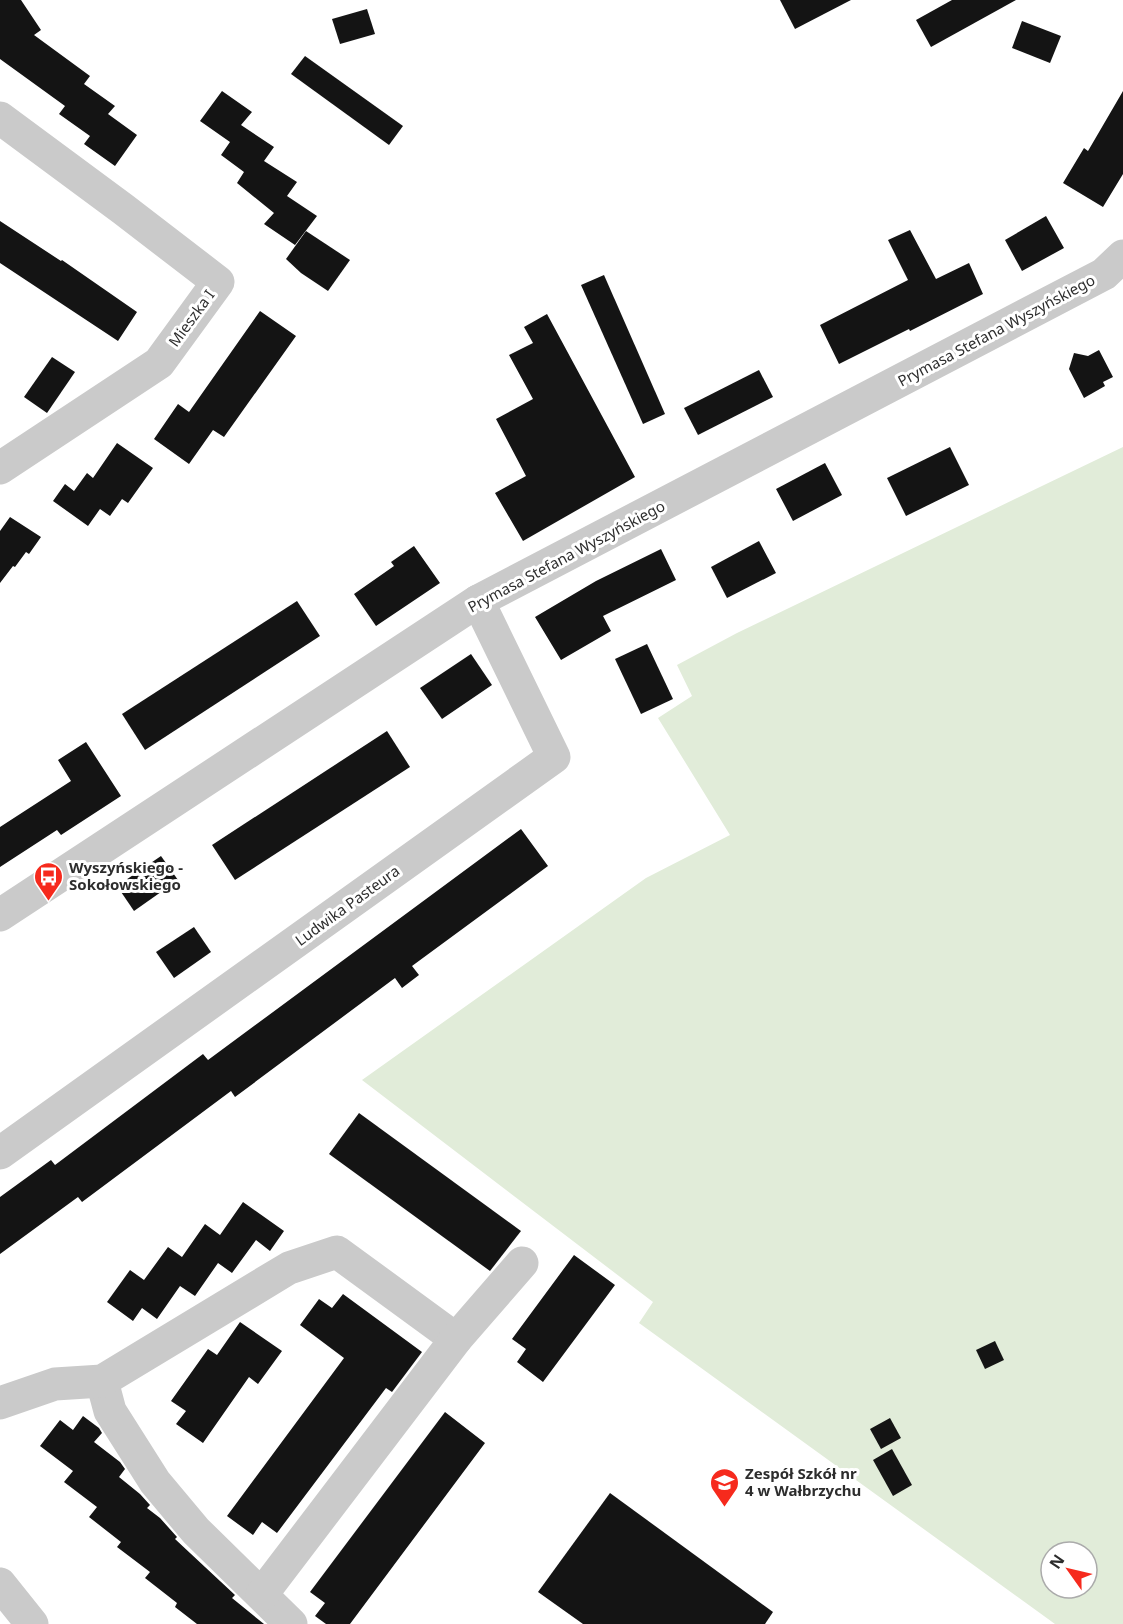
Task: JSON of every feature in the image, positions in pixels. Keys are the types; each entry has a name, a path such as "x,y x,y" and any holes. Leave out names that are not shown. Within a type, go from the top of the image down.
{"street":[{"name":"Mieszka I","path":"0,118 218,282 159,363 0,468"},
{"name":"Prymasa Stefana Wyszyńskiego","path":"0,915 478,601 1117,265"},
{"name":"Ludwika Pasteura","path":"0,1153 554,757 478,601"},
{"path":"0,1403 55,1384 102,1381 289,1268 337,1252 456,1340"},
{"path":"262,1594 456,1340 522,1263"},
{"path":"102,1381 110,1411 155,1482 196,1532 291,1624"},
{"path":"1,1588 32,1624"}],"green space":[{"path":"1123,447 1123,1624 1055,1624 639,1323 653,1302 362,1080 646,878 730,835 658,718 692,696 677,665 737,633"}],"building":[{"path":"0,0 21,0 41,30 34,35 90,76 84,84 115,106 108,114 137,135 115,166 84,144 90,136 59,114 65,106 0,59"},
{"path":"780,0 851,0 795,29"},
{"path":"952,0 1016,0 931,47 916,20"},
{"path":"367,9 375,34 340,44 332,19"},
{"path":"1022,21 1061,36 1050,63 1012,48"},
{"path":"305,56 403,126 389,145 291,74"},
{"path":"222,91 252,112 241,125 274,147 264,161 297,182 287,196 317,216 295,245 264,224 274,213 237,183 244,172 221,155 230,142 200,121"},
{"path":"1123,91 1123,174 1103,207 1063,183 1084,148 1088,151"},
{"path":"1046,216 1064,248 1022,271 1005,240"},
{"path":"0,221 62,260 137,312 118,341 0,263"},
{"path":"910,230 936,279 969,263 983,294 839,364 820,325 908,280 888,240"},
{"path":"306,231 350,260 328,291 301,273 286,259"},
{"path":"604,275 665,414 643,424 581,285"},
{"path":"260,311 296,336 224,437 213,430 189,464 154,439 178,404 189,412"},
{"path":"547,314 635,477 523,541 495,493 526,476 496,419 533,399 509,355 533,343 524,327"},
{"path":"1099,350 1113,377 1103,382 1105,386 1084,398 1069,369 1074,353 1088,356"},
{"path":"52,357 75,372 47,413 24,397"},
{"path":"759,370 773,397 698,435 684,408"},
{"path":"117,443 153,468 128,503 122,499 110,516 100,509 88,526 53,501 65,484 74,491 87,473 93,478"},
{"path":"950,447 969,485 906,516 887,478"},
{"path":"825,463 842,495 793,521 776,489"},
{"path":"10,517 41,537 29,554 26,552 0,583 0,531"},
{"path":"759,541 776,573 727,598 711,567"},
{"path":"414,546 440,583 376,626 354,594 394,566 391,562"},
{"path":"661,549 676,580 603,616 611,631 561,660 535,617 596,581"},
{"path":"297,601 320,636 145,750 122,714"},
{"path":"647,644 673,699 641,714 615,659"},
{"path":"471,654 492,685 442,719 420,688"},
{"path":"387,731 410,767 235,880 212,845"},
{"path":"86,742 121,796 61,835 57,830 0,867 0,827 71,781 58,760"},
{"path":"521,829 548,866 412,966 419,975 402,988 395,978 235,1097 231,1091 82,1202 78,1197 0,1254 0,1197 51,1160 55,1165 203,1054 208,1060"},
{"path":"161,856 178,880 134,911 117,886"},
{"path":"194,927 211,952 174,978 156,952"},
{"path":"359,1113 521,1231 490,1271 329,1154"},
{"path":"243,1202 284,1231 270,1251 256,1240 232,1273 218,1263 195,1296 180,1286 157,1319 142,1308 133,1321 107,1302 130,1270 144,1280 168,1247 182,1257 205,1224 220,1235"},
{"path":"574,1255 615,1285 543,1382 517,1362 526,1349 512,1339"},
{"path":"343,1294 422,1352 392,1392 386,1388 277,1533 262,1522 253,1535 227,1516 344,1358 300,1325 319,1299 332,1308"},
{"path":"240,1322 282,1351 258,1384 249,1377 203,1443 176,1424 186,1411 171,1401 208,1349 217,1355"},
{"path":"995,1341 1004,1360 985,1369 976,1350"},
{"path":"445,1412 485,1443 350,1624 326,1624 315,1616 325,1603 310,1592"},
{"path":"83,1416 102,1433 94,1442 120,1462 125,1469 119,1477 150,1505 147,1508 160,1518 177,1537 175,1539 235,1595 232,1598 264,1624 197,1624 175,1607 177,1603 145,1578 150,1572 117,1547 121,1542 89,1517 97,1507 64,1482 73,1471 40,1446 60,1420 73,1430"},
{"path":"890,1418 901,1438 881,1449 870,1429"},
{"path":"892,1449 912,1485 893,1496 873,1460"},
{"path":"610,1493 773,1612 765,1624 583,1624 538,1592"}],"place":[{"name":"Wyszyńskiego - Sokołowskiego","path":"48,902"},
{"name":"Zespół Szkół nr 4 w Wałbrzychu","path":"724,1508"}]}
